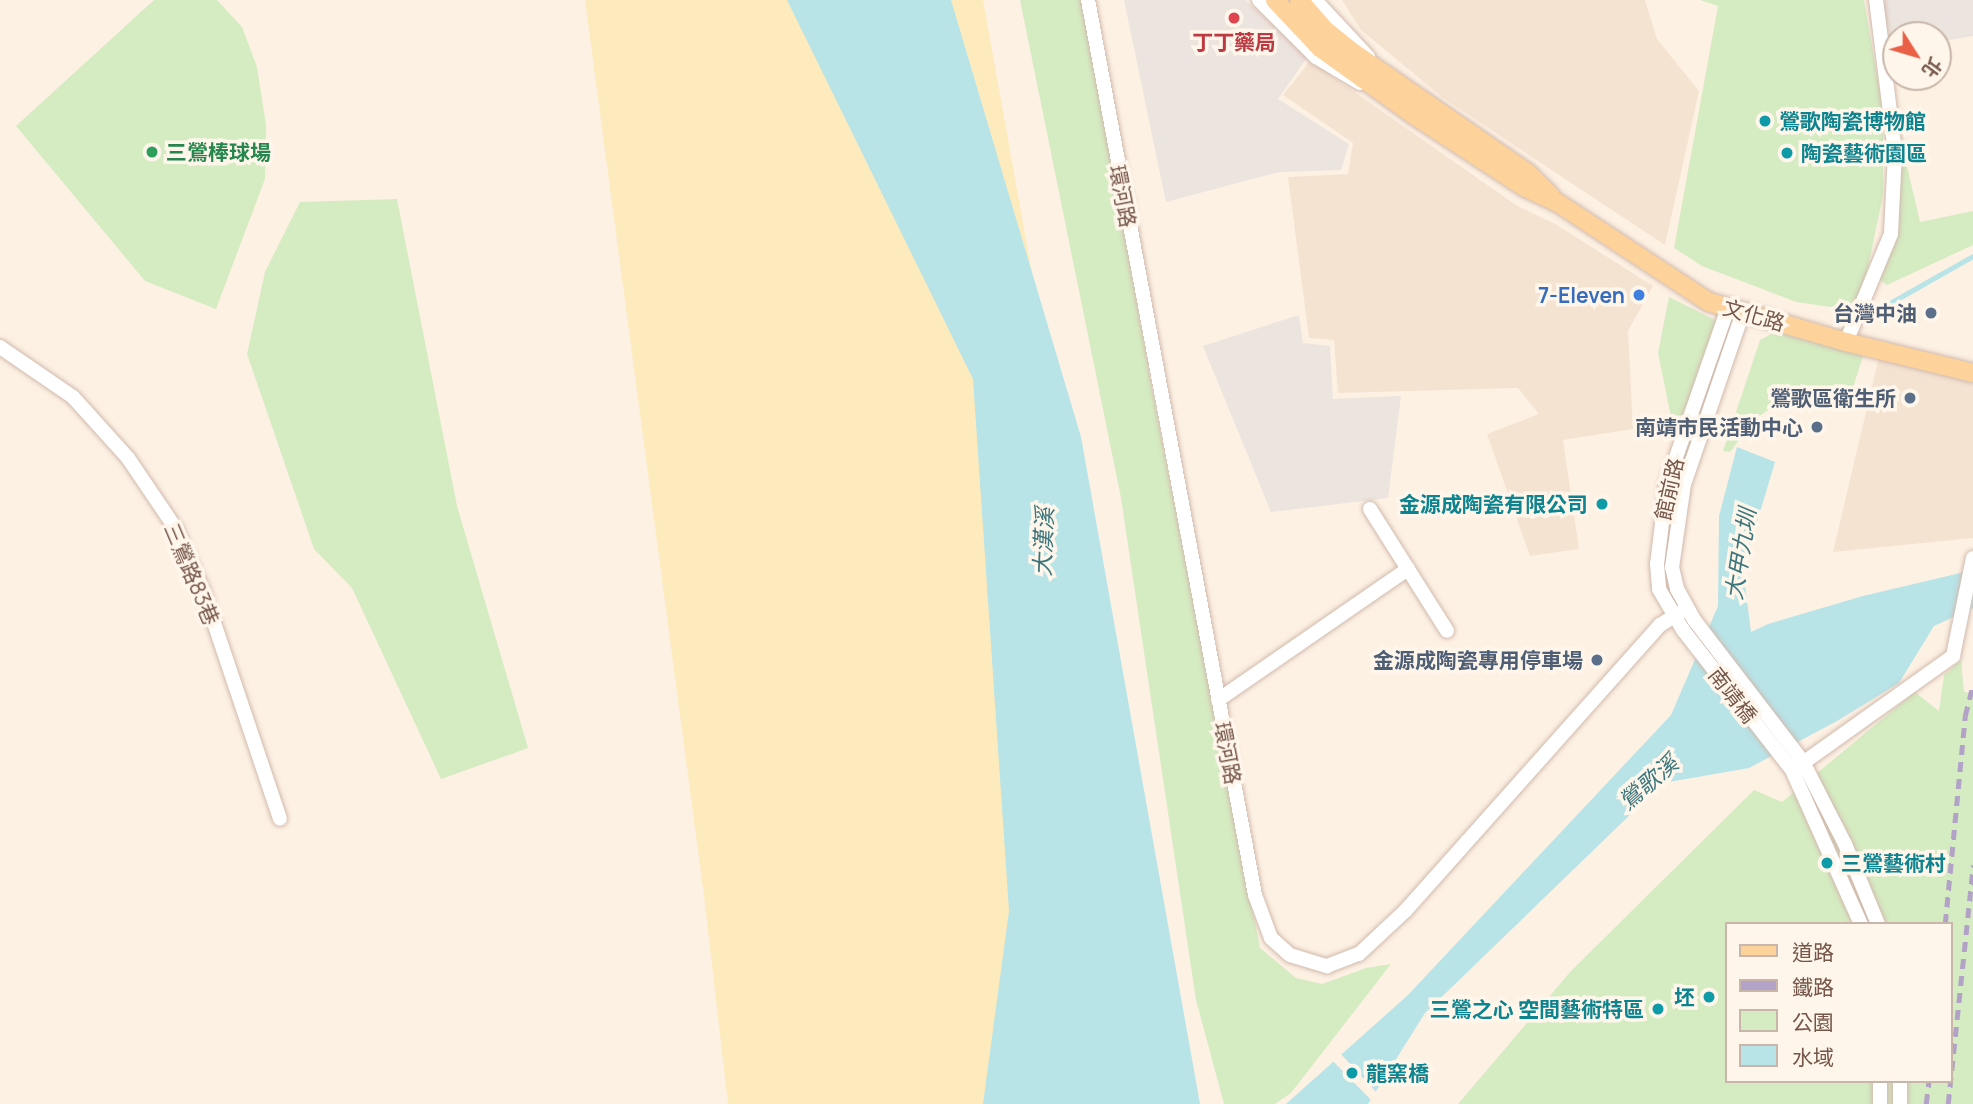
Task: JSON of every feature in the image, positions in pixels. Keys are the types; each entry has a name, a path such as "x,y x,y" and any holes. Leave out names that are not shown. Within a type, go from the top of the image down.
{"main road":[{"path":"1275,0 1320,48 1382,83"},
{"path":"1299,0 1324,29 1382,83"},
{"name":"文化路","path":"1382,83 1529,174 1558,203 1709,302 1846,342 1972,370"}],"street":[{"name":"環河路","path":"1088,0 1255,895 1271,939 1290,955 1326,966 1359,954 1406,910 1660,625 1687,608"},
{"path":"1259,0 1315,57 1340,74 1382,83"},
{"name":"文化路","path":"1315,0 1382,83"},
{"path":"1846,342 1891,233 1895,152 1876,0"},
{"name":"館前路","path":"1689,626 1687,608 1677,589 1672,567 1684,484 1735,310"},
{"name":"館前路","path":"1689,626 1673,617 1659,589 1657,564 1661,521 1671,472 1735,310"},
{"name":"三鶯路83巷","path":"0,347 73,397 128,458 176,529 204,593 280,819"},
{"path":"1370,509 1447,631"},
{"path":"1793,760 1953,656 1972,561"},
{"path":"1218,700 1408,569"},
{"name":"南靖橋","path":"1689,626 1793,760"},
{"path":"1793,760 1860,922"},
{"path":"1793,760 1845,844 1877,922"},
{"path":"1880,1083 1880,1104"},
{"path":"1900,1083 1900,1104"}],"shaded area":[{"path":"1124,0 1245,0 1308,56 1278,99 1349,144 1341,170 1279,172 1166,202"},
{"path":"1342,0 1645,0 1657,39 1699,91 1665,245 1443,98 1361,30"},
{"path":"1882,0 1973,0 1973,36 1952,40 1952,21 1885,21"},
{"path":"1310,61 1516,205 1557,225 1653,286 1628,331 1633,429 1563,440 1579,549 1530,556 1487,434 1539,414 1518,388 1338,393 1334,340 1309,338 1288,177 1348,174 1353,143 1283,95"},
{"path":"1299,315 1303,343 1330,346 1333,399 1401,396 1388,498 1271,512 1203,346"},
{"path":"1879,357 1973,383 1973,538 1833,552"}],"green space":[{"name":"三鶯棒球場","path":"154,0 217,0 242,27 257,67 266,125 265,179 216,309 145,281 16,126"},
{"path":"1020,0 1083,0 1153,394 1260,948 1296,978 1322,984 1366,968 1391,964 1291,1093 1275,1104 1224,1104 1196,1000 1121,498"},
{"name":"陶瓷藝術園區","path":"1700,0 1864,0 1883,110 1883,195 1859,311 1796,302 1702,266 1674,248 1718,6"},
{"path":"1898,166 1907,166 1920,222 1973,211 1973,245 1887,285 1879,279"},
{"path":"397,199 457,506 528,748 441,779 352,588 314,549 247,354 265,272 300,202"},
{"path":"1669,297 1717,321 1675,437 1658,353"},
{"path":"1775,332 1863,356 1846,410 1800,397 1771,408 1755,419 1730,452 1723,451 1760,340"},
{"name":"三鶯藝術村","path":"1961,660 1964,692 1973,693 1973,1104 1458,1104 1571,971 1754,790 1782,802 1915,692 1939,711 1944,675"}],"sand":[{"path":"585,0 983,0 1181,1104 728,1104 704,896"}],"water":[{"name":"大漢溪","path":"787,0 951,0 1081,437 1200,1104 983,1104 1009,911 973,379"},
{"name":"鶯歌溪","path":"1737,447 1775,462 1743,569 1751,632 1768,624 1863,596 1973,570 1973,608 1934,626 1899,683 1837,721 1749,768 1663,783 1425,1013 1368,1104 1286,1104 1408,995 1671,715 1718,606 1719,516"}],"pier":[{"name":"龍窯橋","path":"1339,1052 1378,1094 1373,1102 1331,1059"}],"waterway":[{"name":"大甲九圳","path":"1890,303 1973,256"}],"railway":[{"path":"1945,922 1965,716 1973,685"},
{"path":"1952,1066 1973,865"},
{"path":"1926,1104 1929,1083"},
{"path":"1948,1104 1950,1083"}],"place":[{"name":"丁丁藥局","path":"1234,18"},
{"name":"鶯歌陶瓷博物館","path":"1765,121"},
{"name":"三鶯棒球場","path":"152,152"},
{"name":"陶瓷藝術園區","path":"1787,153"},
{"name":"7-Eleven","path":"1639,295"},
{"name":"台灣中油","path":"1931,313"},
{"name":"鶯歌區衛生所","path":"1910,398"},
{"name":"南靖市民活動中心","path":"1817,427"},
{"name":"金源成陶瓷有限公司","path":"1602,504"},
{"name":"金源成陶瓷專用停車場","path":"1597,660"},
{"name":"三鶯藝術村","path":"1827,863"},
{"name":"坯","path":"1709,997"},
{"name":"三鶯之心 空間藝術特區","path":"1658,1009"},
{"name":"龍窯橋","path":"1352,1073"}]}
